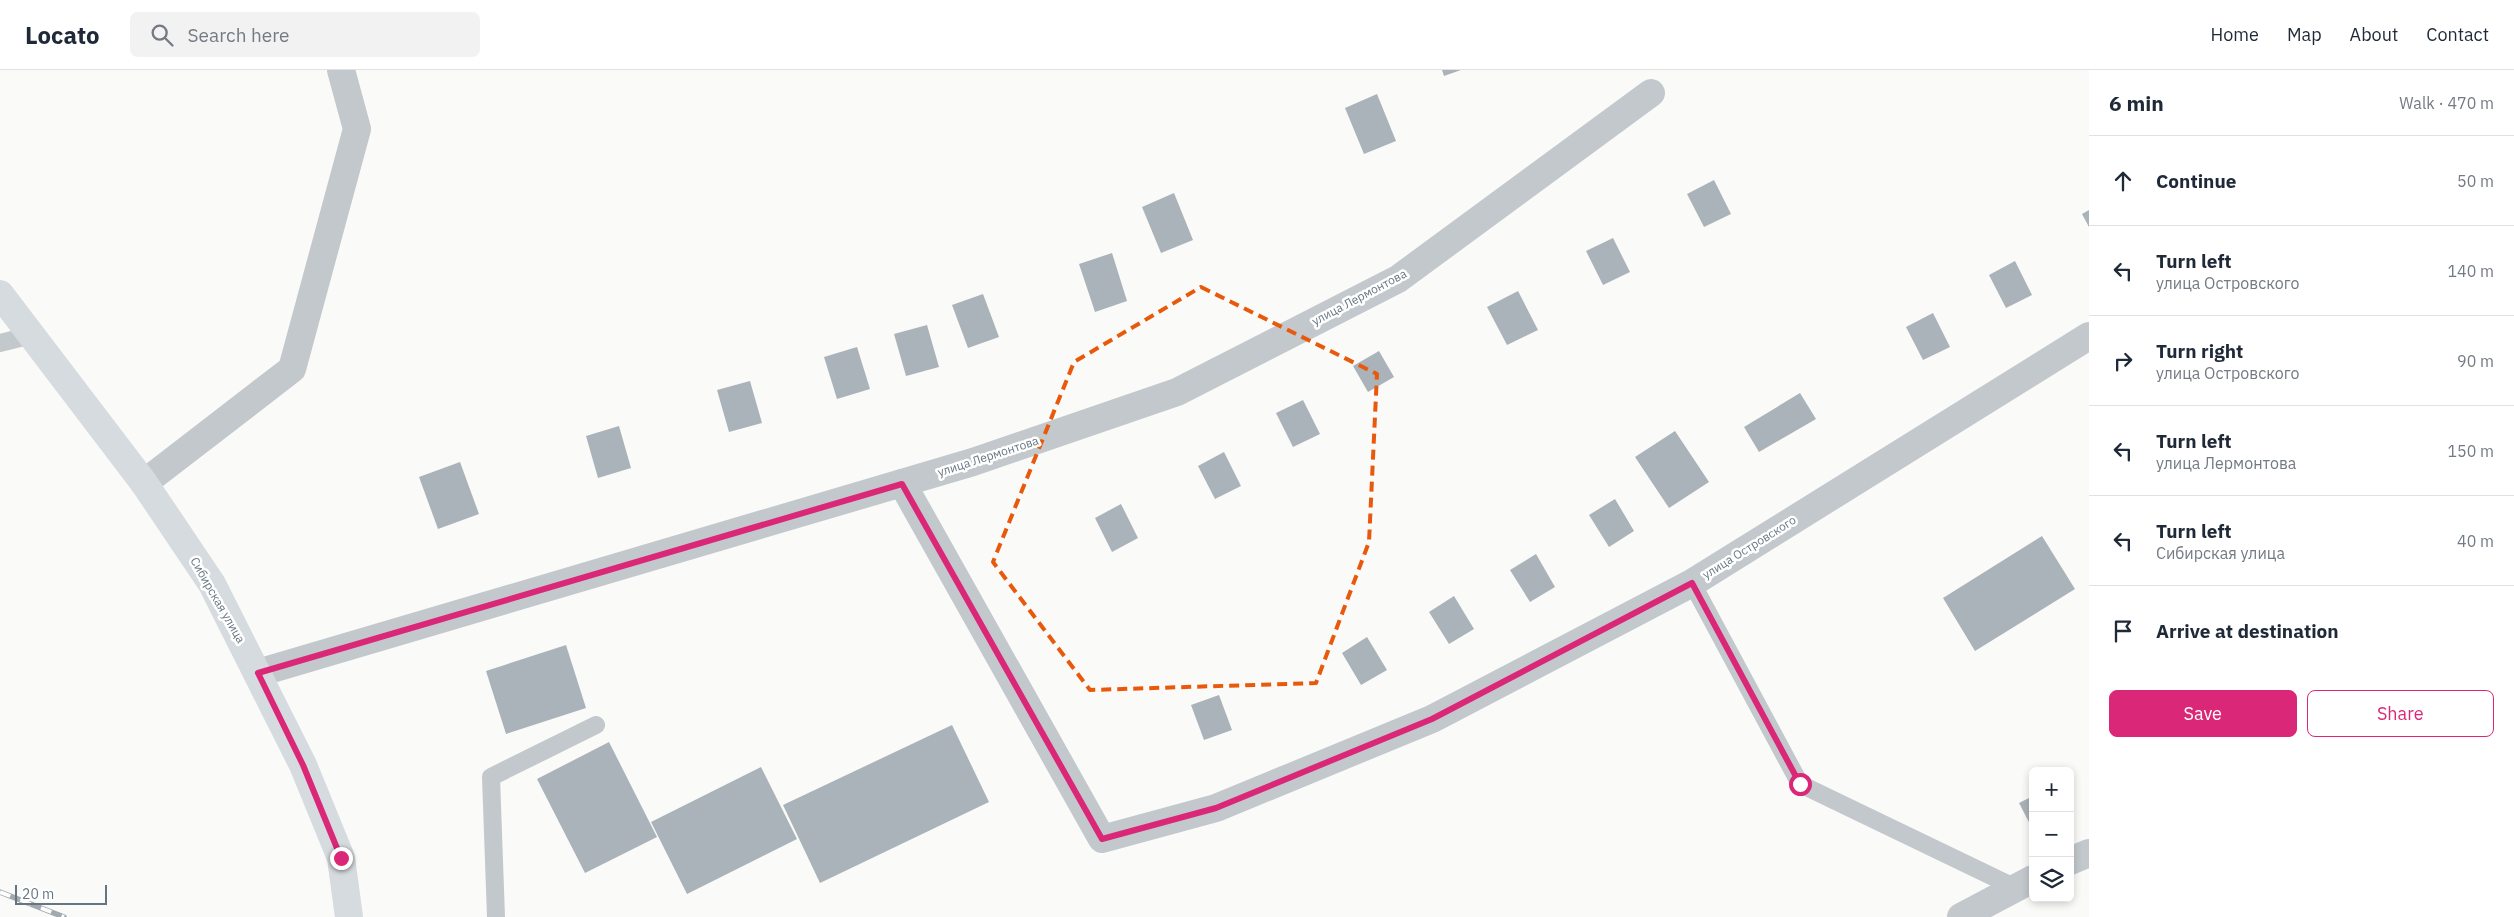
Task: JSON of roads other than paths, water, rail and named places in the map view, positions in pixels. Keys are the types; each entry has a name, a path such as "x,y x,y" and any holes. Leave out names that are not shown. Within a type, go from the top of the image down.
{"main road":[{"name":"Сибирская улица","path":"0,294 144,483 212,584 303,765 341,858 349,917"}],"street":[{"path":"144,483 292,370 357,129 341,70"},
{"name":"улица Лермонтова","path":"258,673 902,484 973,462 1177,392 1398,279 1652,93"},
{"name":"улица Островского","path":"902,484 1102,839 1216,808 1432,719 1692,583 2089,336"},
{"path":"2074,860 2089,853"},
{"path":"1961,917 2024,883"}],"lane":[{"path":"0,343 32,335"},
{"path":"1692,583 1800,784 2024,883"},
{"path":"496,917 492,777 596,725"}],"railway":[{"path":"0,892 64,917"}]}
